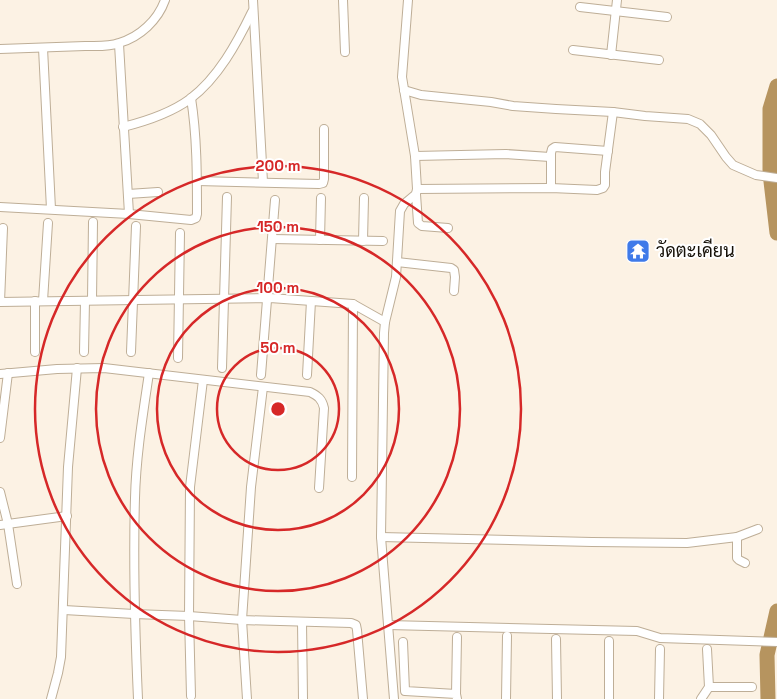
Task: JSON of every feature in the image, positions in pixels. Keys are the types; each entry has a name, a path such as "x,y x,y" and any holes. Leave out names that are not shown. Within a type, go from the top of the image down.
{"street":[{"path":"0,49 119,44 137,36 152,22 165,0"},
{"path":"253,0 263,182"},
{"path":"343,0 345,52"},
{"path":"408,0 402,77 414,156 417,220 419,225 422,226 448,228"},
{"path":"611,55 617,0"},
{"path":"580,7 667,17"},
{"path":"124,127 146,121 191,98 208,82 228,57 253,11"},
{"path":"119,44 129,214"},
{"path":"43,48 52,209"},
{"path":"573,50 659,60"},
{"path":"404,90 420,95 513,106 688,119 700,124 734,165 746,172 777,178"},
{"path":"0,207 129,214 191,220 196,218 197,181 191,98"},
{"path":"394,699 382,537 385,322 396,277 400,212 404,204 416,192 551,188 598,190 603,188 605,185 613,112"},
{"path":"197,181 319,184 324,179 324,129"},
{"path":"551,188 550,157 555,147 608,151"},
{"path":"414,156 506,154 550,157"},
{"path":"128,194 158,192"},
{"path":"222,368 227,197"},
{"path":"320,240 321,198"},
{"path":"363,241 364,198"},
{"path":"261,375 275,200"},
{"path":"84,352 93,222"},
{"path":"35,352 48,223"},
{"path":"131,352 136,226"},
{"path":"3,228 0,302 267,298 354,304 385,322"},
{"path":"178,358 180,233"},
{"path":"272,239 383,241"},
{"path":"397,262 451,268 454,270 455,276 454,291"},
{"path":"307,375 311,302"},
{"path":"352,477 354,304"},
{"path":"51,699 61,656 68,467 77,368"},
{"path":"0,438 4,374 77,368 104,368 310,392 317,395 322,401 324,408 319,488"},
{"path":"138,699 134,614 135,497 139,445 149,373"},
{"path":"191,696 188,616 191,471 203,380"},
{"path":"247,699 242,620 251,487 262,387"},
{"path":"0,492 4,525 17,584"},
{"path":"4,525 67,516"},
{"path":"382,537 687,543 737,536 758,529"},
{"path":"737,536 737,558 745,563"},
{"path":"64,610 242,620 351,623 356,625 363,699"},
{"path":"302,622 303,699"},
{"path":"388,625 637,631 660,638 777,642"},
{"path":"506,699 507,636"},
{"path":"403,642 405,691 457,697 457,637"},
{"path":"556,639 557,699"},
{"path":"608,641 609,699"},
{"path":"660,649 660,699"},
{"path":"701,699 709,687 707,649"},
{"path":"709,687 752,687"}],"waterway":[{"path":"777,86 770,109 770,173 777,233"},
{"path":"768,699 767,655 777,611"}],"place":[{"name":"วัดตะเคียน","path":"638,251"}]}
